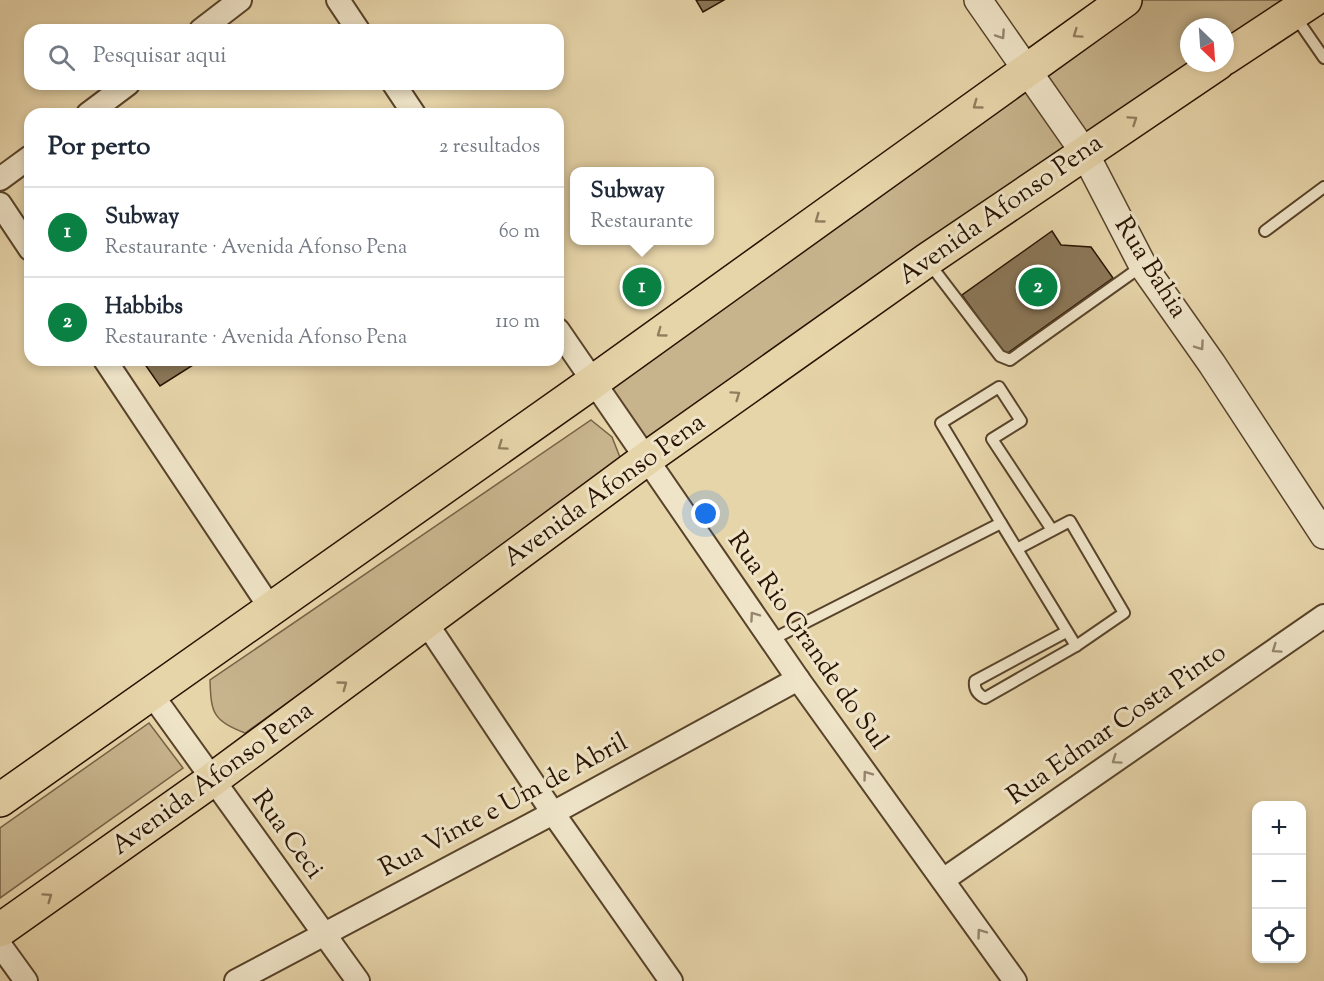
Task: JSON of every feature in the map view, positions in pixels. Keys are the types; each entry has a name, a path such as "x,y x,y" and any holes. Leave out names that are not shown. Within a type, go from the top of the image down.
{"main road":[{"path":"0,800 150,692 593,382 1125,0"},
{"path":"1234,52 1303,7"},
{"name":"Avenida Afonso Pena","path":"0,930 427,624 646,459 927,260 1204,72"}],"street":[{"path":"209,24 240,0"},
{"path":"338,0 354,24"},
{"name":"Rua Bahia","path":"978,0 1084,152 1143,266 1212,364 1324,535"},
{"path":"96,108 120,90"},
{"path":"398,90 410,108"},
{"path":"0,179 24,161"},
{"path":"0,204 24,240"},
{"name":"Rua Rio Grande do Sul","path":"564,339 798,679 1015,981"},
{"path":"109,366 271,609"},
{"name":"Rua Edmar Costa Pinto","path":"943,880 1324,616"},
{"path":"427,624 553,813 671,981"},
{"name":"Rua Vinte e Um de Abril","path":"236,981 553,813 798,679"},
{"name":"Rua Ceci","path":"150,692 358,981"},
{"path":"0,945 26,981"}],"lane":[{"path":"1303,7 1324,58"},
{"path":"1265,231 1324,188"},
{"path":"927,260 1000,356 1010,360 1143,266"},
{"path":"1052,530 992,439 1021,421 999,387 941,423 1076,646"},
{"path":"1017,549 1070,521 1124,613 1076,646 985,698 974,687 975,681 1066,632"},
{"path":"771,640 1001,523"}],"shaded area":[{"path":"1125,0 1313,0 1234,52 1234,18 1180,18 1180,70 646,459 593,382"},
{"path":"591,420 612,437 623,465 245,733 226,724 216,714 211,701 210,680"},
{"path":"149,723 183,768 0,898 0,828"}],"building":[{"path":"696,0 724,0 703,12"},
{"path":"1052,231 1061,245 1091,247 1113,278 1005,355 962,295"},
{"path":"146,366 192,366 160,386"}],"place":[{"name":"Subway","path":"642,287"},
{"name":"Habbibs","path":"1038,287"}]}
